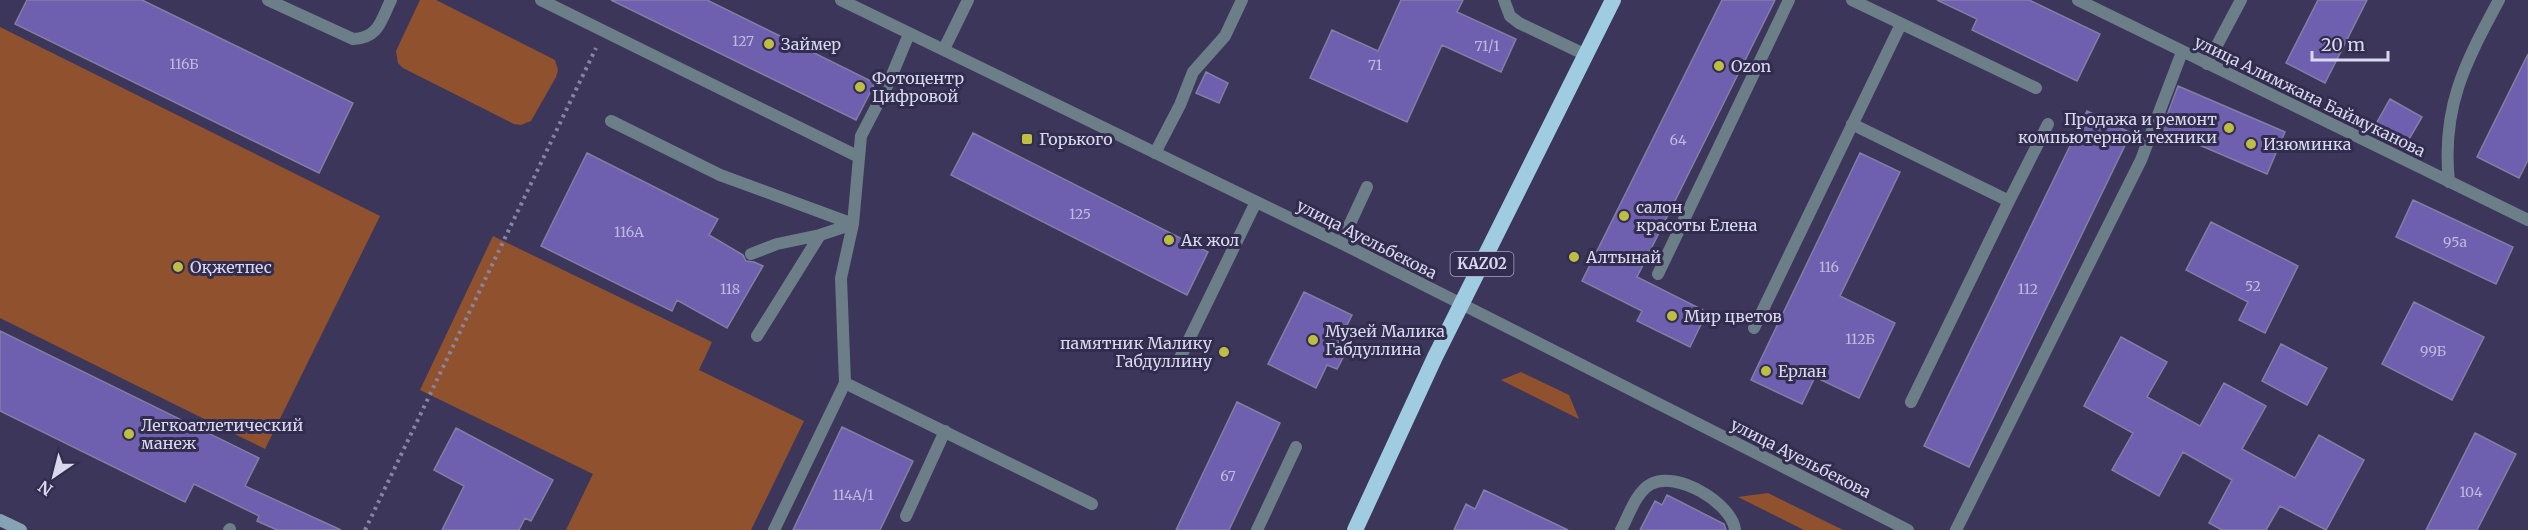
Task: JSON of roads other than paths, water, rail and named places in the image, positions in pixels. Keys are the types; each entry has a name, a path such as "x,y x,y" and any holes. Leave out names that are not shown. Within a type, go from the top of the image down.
{"highway":[{"name":"KАZ02","path":"1355,530 1461,304 1613,0"}],"main road":[{"path":"0,520 21,530"}],"street":[{"path":"268,0 353,39 364,39 372,35 391,0"},
{"path":"541,0 860,157"},
{"name":"улица Ауельбекова","path":"841,0 1341,243 1908,530"},
{"path":"944,49 968,0"},
{"path":"1155,153 1180,105 1193,72 1225,36 1242,0"},
{"path":"1504,0 1510,16 1519,23 1586,55"},
{"path":"1658,274 1789,0"},
{"path":"1852,0 2036,88"},
{"name":"улица Алимжана Баймуканова","path":"2078,0 2528,220"},
{"path":"2207,64 2241,0"},
{"path":"2449,182 2447,132 2451,105 2460,77 2499,0"},
{"path":"1754,328 1901,24"},
{"path":"774,530 845,383 841,279 853,224 861,136 890,82 909,34"},
{"path":"1956,530 2141,160 2182,52"},
{"path":"611,122 720,176 853,224"},
{"path":"1852,124 2009,201"},
{"path":"1911,402 2048,124"},
{"path":"1341,243 1367,186"},
{"path":"1180,358 1256,202"},
{"path":"751,254 777,244 820,236 853,224"},
{"path":"757,336 820,236"},
{"path":"845,383 1092,504"},
{"path":"906,516 945,431"},
{"path":"1257,530 1296,447"},
{"path":"1621,530 1641,492 1652,483 1670,480 1680,482 1714,500 1732,518 1735,530"}],"place":[{"name":"Займер","path":"769,44"},
{"name":"Ozon","path":"1719,66"},
{"name":"Фотоцентр Цифровой","path":"860,87"},
{"name":"Продажа и ремонт компьютерной техники","path":"2229,128"},
{"name":"Горького","path":"1027,139"},
{"name":"Изюминка","path":"2251,144"},
{"name":"салон красоты Елена","path":"1624,216"},
{"name":"Ак жол","path":"1169,240"},
{"name":"Алтынай","path":"1574,257"},
{"name":"Оқжетпес","path":"178,267"},
{"name":"Мир цветов","path":"1672,316"},
{"name":"Музей Малика Габдуллина","path":"1313,340"},
{"name":"памятник Малику Габдуллину","path":"1224,352"},
{"name":"Ерлан","path":"1766,371"},
{"name":"Легкоатлетический манеж","path":"129,434"}]}
